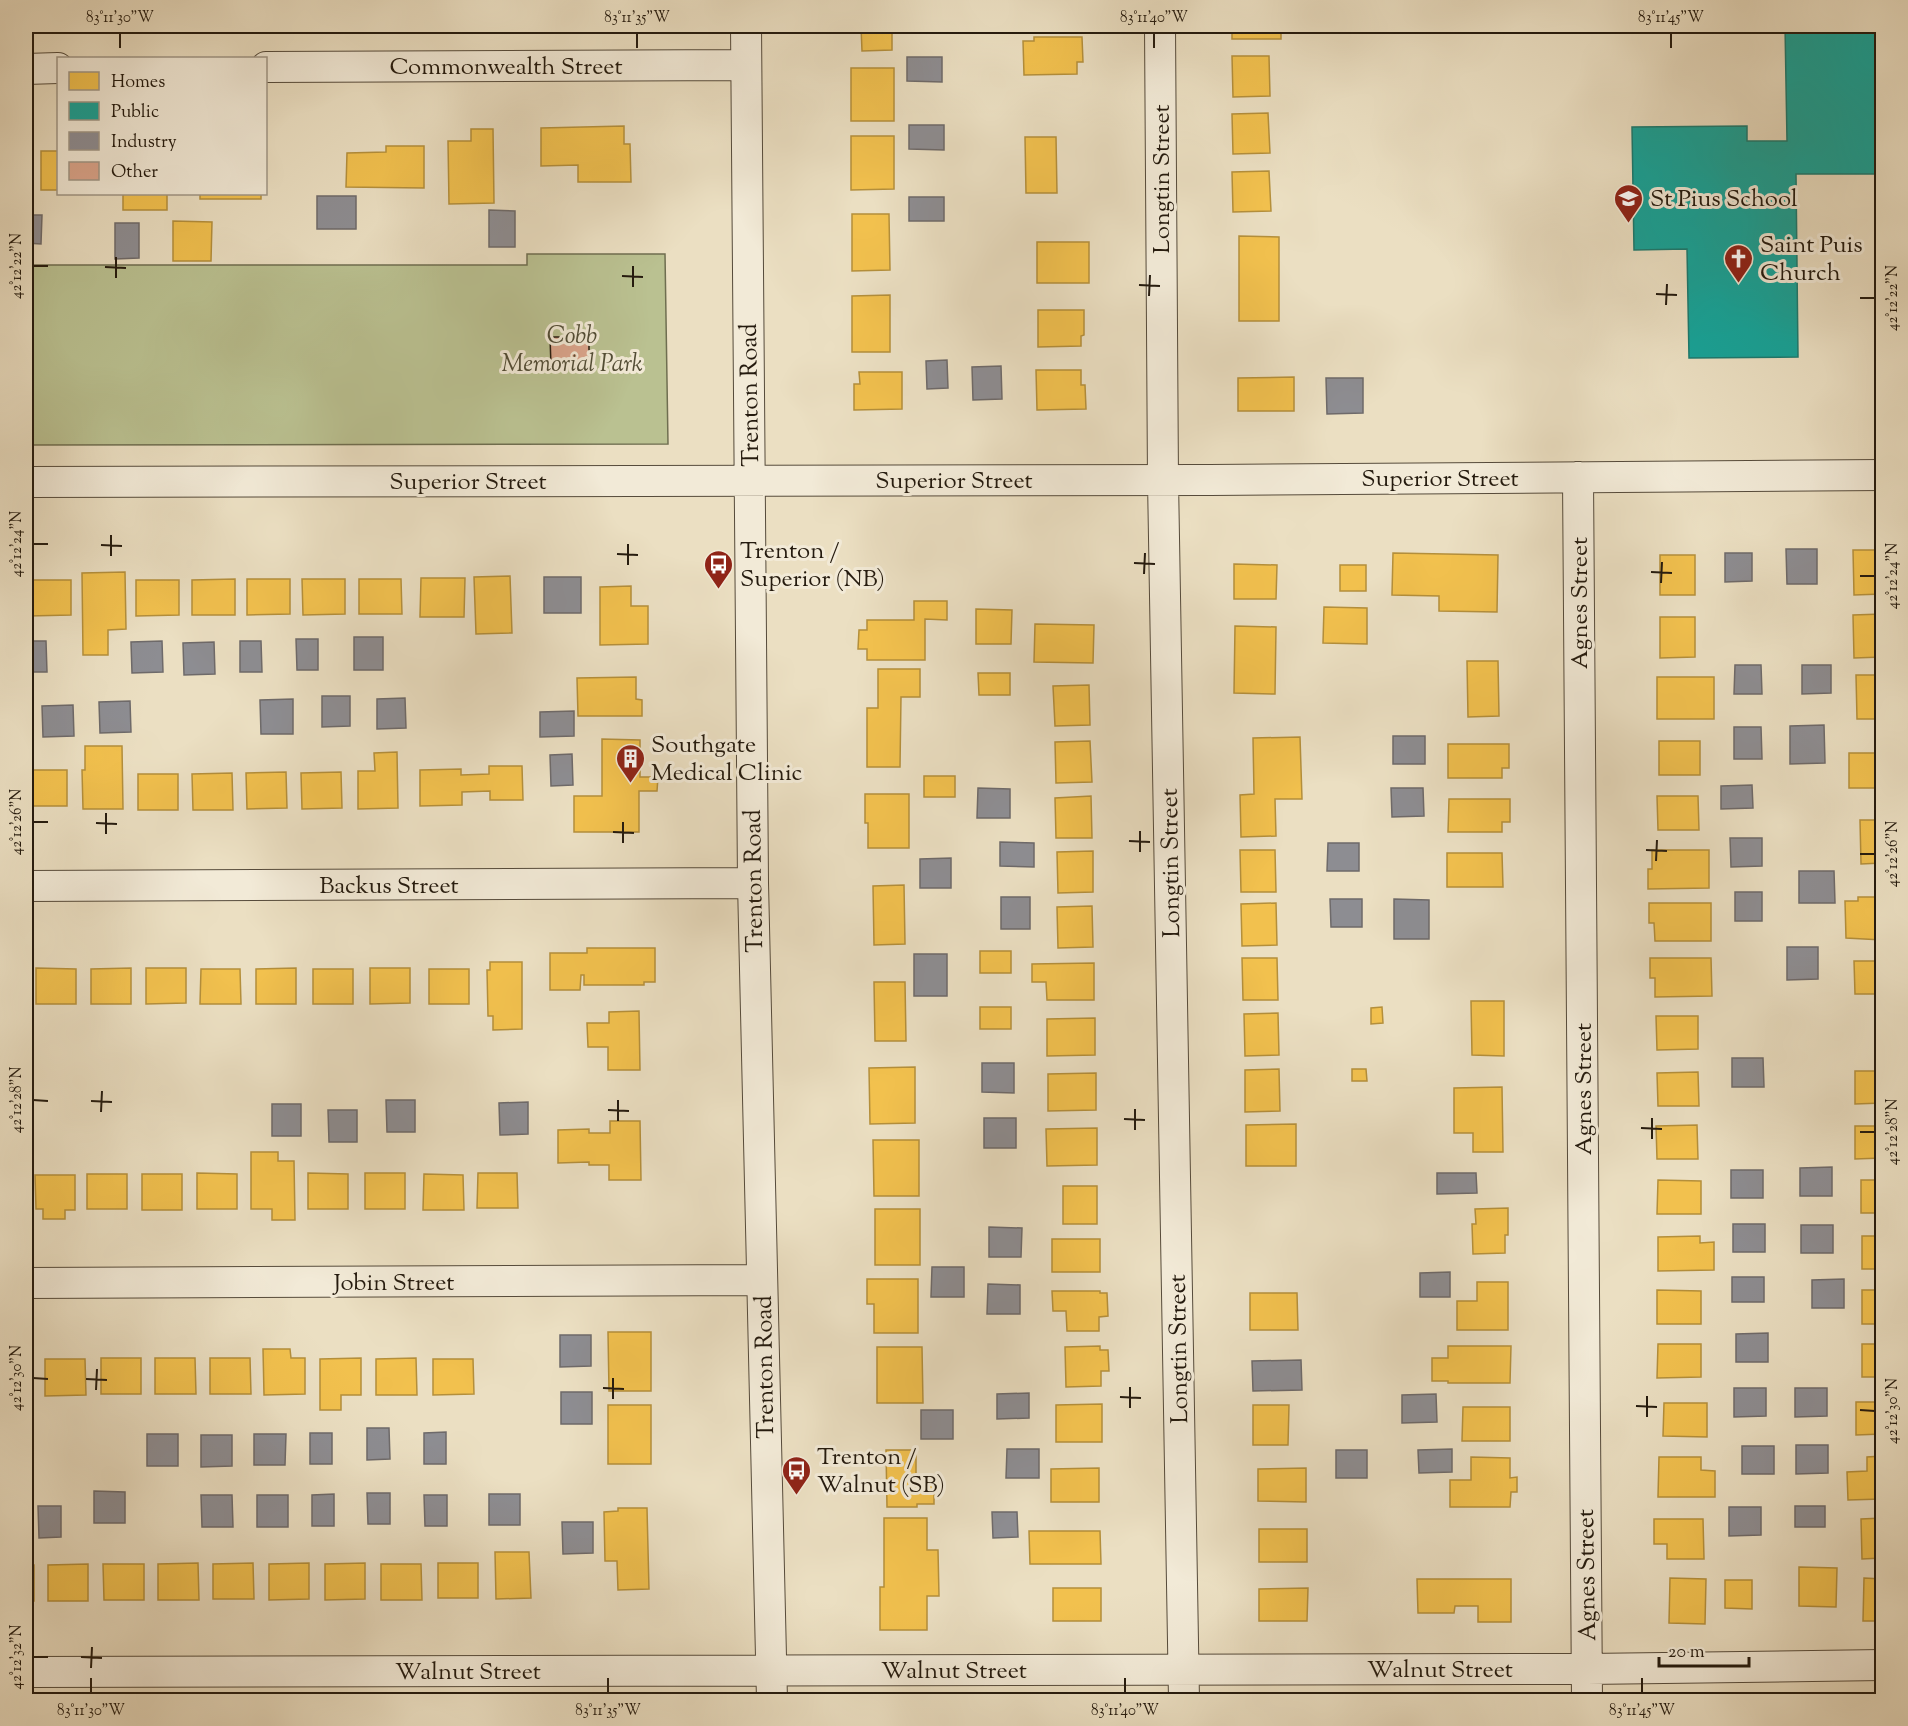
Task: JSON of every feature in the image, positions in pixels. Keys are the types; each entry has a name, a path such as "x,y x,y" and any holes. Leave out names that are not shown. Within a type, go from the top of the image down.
{"street":[{"name":"Trenton Road","path":"746,26 753,883 772,1701"},
{"name":"Longtin Street","path":"1160,26 1163,480 1184,1701"},
{"name":"Commonwealth Street","path":"267,67 746,64"},
{"path":"26,69 57,68"},
{"name":"Superior Street","path":"26,482 1163,480 1882,475"},
{"name":"Agnes Street","path":"1578,477 1587,1701"},
{"name":"Backus Street","path":"26,886 753,883"},
{"name":"Jobin Street","path":"26,1283 762,1280"},
{"name":"Walnut Street","path":"26,1672 1587,1669 1882,1665"}],"green space":[{"name":"Cobb Memorial Park","path":"527,254 665,254 668,444 26,445 26,265 527,265"}],"building: Homes":[{"path":"861,26 892,26 892,50 862,51"},
{"path":"1232,26 1281,26 1281,39 1232,39"},
{"path":"1034,37 1082,37 1083,62 1077,62 1077,74 1024,75 1023,41 1034,41"},
{"path":"1232,56 1269,56 1270,96 1233,97"},
{"path":"851,68 894,68 894,121 851,121"},
{"path":"1268,113 1270,153 1233,154 1232,114"},
{"path":"624,126 624,144 630,144 631,182 578,182 578,165 541,166 541,128"},
{"path":"471,129 493,129 494,203 449,204 448,141 471,141"},
{"path":"851,136 894,136 894,189 851,190"},
{"path":"1025,137 1056,137 1057,193 1026,193"},
{"path":"386,146 424,146 424,188 346,187 347,153 386,152"},
{"path":"41,151 57,151 57,190 41,190"},
{"path":"1269,171 1271,211 1233,212 1232,172"},
{"path":"123,195 167,195 167,210 123,210"},
{"path":"200,195 261,195 261,199 200,199"},
{"path":"852,214 889,214 890,270 852,271"},
{"path":"173,221 212,222 211,261 173,261"},
{"path":"1239,236 1279,237 1279,321 1239,321"},
{"path":"1037,242 1089,242 1089,283 1037,283"},
{"path":"890,295 890,352 852,352 852,296"},
{"path":"1038,310 1084,310 1084,335 1081,336 1081,346 1038,347"},
{"path":"1036,370 1081,370 1081,385 1085,385 1086,409 1037,410"},
{"path":"859,372 902,372 902,409 854,410 854,384 860,384"},
{"path":"1294,377 1294,411 1238,411 1238,378"},
{"path":"1853,550 1882,550 1882,594 1854,595"},
{"path":"1393,553 1498,555 1497,612 1439,611 1439,596 1392,595"},
{"path":"1660,555 1695,555 1695,595 1660,595"},
{"path":"1234,564 1277,565 1276,599 1234,599"},
{"path":"1340,565 1366,565 1366,591 1340,591"},
{"path":"125,572 126,629 108,630 108,655 83,655 82,573"},
{"path":"510,576 512,633 476,634 474,577"},
{"path":"421,578 465,578 464,617 420,617"},
{"path":"235,579 235,615 192,615 192,580"},
{"path":"247,579 290,579 290,614 247,615"},
{"path":"302,579 345,579 345,614 303,615"},
{"path":"359,579 401,579 402,614 359,614"},
{"path":"28,580 71,580 71,615 28,616"},
{"path":"136,580 179,580 179,615 136,616"},
{"path":"631,586 631,606 648,606 648,644 600,645 600,587"},
{"path":"914,601 947,601 947,620 925,619 925,660 867,660 867,649 858,649 859,630 867,630 867,620 914,620"},
{"path":"1324,607 1367,608 1367,644 1323,643"},
{"path":"976,609 1012,610 1011,644 976,644"},
{"path":"1882,614 1882,657 1854,658 1853,615"},
{"path":"1660,617 1695,617 1695,657 1660,658"},
{"path":"1035,624 1094,625 1093,663 1034,662"},
{"path":"1235,626 1276,627 1275,694 1234,693"},
{"path":"1467,661 1498,661 1499,716 1468,717"},
{"path":"878,669 920,669 920,697 901,697 900,767 867,767 867,708 878,708"},
{"path":"978,673 1010,673 1010,695 979,695"},
{"path":"1856,675 1882,675 1882,719 1857,719"},
{"path":"636,677 636,699 642,700 642,716 578,716 577,678"},
{"path":"1657,677 1714,677 1714,719 1657,719"},
{"path":"1089,685 1090,725 1055,726 1053,686"},
{"path":"1300,737 1302,799 1275,799 1276,836 1241,837 1240,795 1254,794 1253,738"},
{"name":"Southgate Medical Clinic","path":"602,739 640,740 640,777 658,777 657,791 639,791 639,832 574,832 574,796 602,796"},
{"path":"1090,741 1092,782 1056,783 1055,742"},
{"path":"1659,741 1700,741 1700,775 1659,775"},
{"path":"1448,744 1509,744 1509,768 1502,768 1502,778 1448,778"},
{"path":"85,746 122,746 123,809 83,809 82,770 85,770"},
{"path":"397,752 398,808 358,809 358,771 375,771 374,753"},
{"path":"1849,753 1882,753 1882,788 1849,788"},
{"path":"489,766 522,766 523,800 490,800 490,791 462,792 462,805 420,806 420,770 461,769 461,775 489,774"},
{"path":"26,770 67,770 67,806 27,806"},
{"path":"286,772 287,808 247,809 246,773"},
{"path":"341,772 342,808 302,809 301,773"},
{"path":"232,773 233,810 193,810 192,774"},
{"path":"138,774 178,774 178,810 138,810"},
{"path":"924,776 955,776 955,797 924,797"},
{"path":"865,794 909,794 909,848 868,848"},
{"path":"1091,796 1092,838 1056,838 1055,798"},
{"path":"1657,796 1698,796 1699,830 1658,830"},
{"path":"1449,799 1510,799 1510,822 1502,822 1502,832 1448,832"},
{"path":"1860,820 1882,820 1882,863 1861,864"},
{"path":"1240,850 1275,850 1276,892 1241,892"},
{"path":"1652,850 1709,850 1709,888 1648,889 1648,869 1652,869"},
{"path":"1093,851 1093,892 1058,893 1057,852"},
{"path":"1447,853 1502,853 1503,887 1447,887"},
{"path":"904,885 905,944 874,945 873,886"},
{"path":"1858,897 1882,897 1882,940 1846,938 1845,901 1858,901"},
{"path":"1276,903 1277,945 1242,946 1241,904"},
{"path":"1649,903 1711,903 1711,941 1655,941 1654,923 1649,923"},
{"path":"1092,906 1093,947 1058,948 1057,907"},
{"path":"587,948 655,948 655,982 644,982 644,985 584,985 584,975 581,975 580,990 550,990 550,953 587,953"},
{"path":"980,951 1011,951 1011,973 980,973"},
{"path":"1242,958 1277,958 1278,1000 1243,1000"},
{"path":"1650,958 1711,958 1712,996 1655,997 1655,978 1650,978"},
{"path":"1854,961 1882,961 1882,994 1855,994"},
{"path":"490,962 522,962 522,1029 493,1030 493,1016 488,1016 487,970 490,970"},
{"path":"1094,963 1094,1000 1047,1000 1046,982 1032,982 1032,964"},
{"path":"36,968 76,969 76,1004 36,1004"},
{"path":"131,968 131,1004 91,1004 91,969"},
{"path":"146,968 186,968 186,1003 146,1004"},
{"path":"296,968 296,1004 256,1004 256,969"},
{"path":"370,968 410,968 410,1003 370,1004"},
{"path":"201,969 240,969 241,1004 200,1004"},
{"path":"313,969 353,969 353,1004 313,1004"},
{"path":"429,969 469,969 469,1004 429,1004"},
{"path":"874,982 905,982 906,1041 875,1041"},
{"path":"1471,1001 1504,1001 1504,1056 1472,1055"},
{"path":"980,1007 1011,1007 1011,1029 980,1029"},
{"path":"1382,1007 1383,1023 1371,1024 1371,1008"},
{"path":"639,1011 640,1070 608,1070 608,1047 588,1047 587,1023 609,1023 609,1012"},
{"path":"1278,1013 1279,1055 1245,1056 1244,1014"},
{"path":"1656,1016 1698,1016 1698,1049 1657,1050"},
{"path":"1095,1018 1095,1055 1047,1056 1047,1019"},
{"path":"915,1067 915,1123 870,1124 869,1068"},
{"path":"1279,1069 1280,1111 1245,1112 1245,1070"},
{"path":"1352,1069 1366,1069 1367,1081 1352,1081"},
{"path":"1855,1071 1882,1071 1882,1103 1855,1104"},
{"path":"1698,1072 1699,1106 1658,1106 1657,1073"},
{"path":"1096,1073 1096,1110 1048,1111 1048,1074"},
{"path":"1502,1087 1503,1152 1473,1152 1473,1133 1454,1133 1454,1088"},
{"path":"610,1121 640,1121 641,1180 609,1180 609,1165 589,1165 589,1162 558,1163 558,1130 589,1129 589,1133 610,1133"},
{"path":"1296,1124 1296,1166 1246,1166 1246,1125"},
{"path":"1697,1125 1698,1159 1657,1159 1656,1126"},
{"path":"1855,1126 1882,1126 1882,1158 1855,1159"},
{"path":"1097,1128 1097,1165 1047,1166 1046,1129"},
{"path":"873,1140 919,1140 919,1196 874,1196"},
{"path":"251,1152 278,1152 278,1161 294,1161 295,1220 272,1220 272,1209 251,1209"},
{"path":"197,1173 237,1174 237,1209 197,1209"},
{"path":"308,1173 348,1174 348,1209 308,1209"},
{"path":"365,1173 405,1173 405,1209 365,1209"},
{"path":"478,1173 517,1173 518,1208 477,1208"},
{"path":"87,1174 127,1174 127,1209 87,1209"},
{"path":"142,1174 182,1174 182,1210 142,1210"},
{"path":"424,1174 463,1175 464,1210 423,1210"},
{"path":"35,1175 75,1175 75,1210 65,1210 65,1219 43,1219 43,1209 36,1209"},
{"path":"1658,1180 1701,1181 1701,1214 1657,1214"},
{"path":"1861,1180 1882,1180 1882,1213 1861,1213"},
{"path":"1063,1186 1097,1186 1097,1224 1063,1224"},
{"path":"1508,1208 1505,1253 1473,1254 1472,1224 1476,1224 1475,1209"},
{"path":"875,1209 920,1209 920,1265 875,1265"},
{"path":"1700,1236 1700,1243 1714,1242 1714,1270 1658,1271 1658,1237"},
{"path":"1862,1236 1882,1236 1882,1269 1862,1269"},
{"path":"1052,1239 1100,1239 1100,1272 1052,1272"},
{"path":"867,1279 918,1279 918,1333 874,1333 874,1304 867,1304"},
{"path":"1477,1282 1508,1282 1508,1330 1457,1330 1457,1301 1477,1301"},
{"path":"1657,1290 1701,1291 1701,1324 1657,1324"},
{"path":"1862,1290 1882,1290 1882,1324 1862,1324"},
{"path":"1052,1291 1107,1293 1108,1316 1099,1317 1099,1331 1067,1331 1066,1311 1053,1311"},
{"path":"1250,1293 1297,1293 1298,1330 1250,1330"},
{"path":"608,1332 651,1332 651,1391 609,1391"},
{"path":"1658,1344 1701,1344 1701,1377 1657,1378"},
{"path":"1862,1344 1882,1344 1882,1377 1862,1377"},
{"path":"1100,1346 1100,1350 1108,1350 1109,1371 1101,1371 1101,1386 1066,1387 1065,1347"},
{"path":"1448,1346 1511,1346 1510,1383 1432,1381 1432,1358 1448,1358"},
{"path":"877,1347 922,1347 923,1403 877,1403"},
{"path":"263,1349 290,1349 291,1358 305,1358 305,1394 264,1395"},
{"path":"101,1358 141,1358 141,1394 101,1394"},
{"path":"155,1358 195,1358 196,1394 155,1394"},
{"path":"210,1358 250,1358 251,1394 210,1394"},
{"path":"361,1358 361,1395 341,1395 341,1410 320,1410 320,1359"},
{"path":"416,1358 417,1395 376,1395 376,1359"},
{"path":"26,1359 31,1359 32,1395 26,1395"},
{"path":"45,1359 85,1359 86,1395 45,1396"},
{"path":"433,1359 473,1359 474,1394 433,1395"},
{"path":"1856,1402 1882,1402 1882,1434 1856,1435"},
{"path":"1664,1403 1707,1403 1707,1437 1663,1436"},
{"path":"1102,1404 1102,1442 1056,1442 1056,1405"},
{"path":"608,1405 651,1405 651,1464 608,1464"},
{"path":"1253,1405 1289,1405 1288,1445 1253,1445"},
{"path":"1463,1407 1510,1407 1510,1441 1462,1441"},
{"path":"886,1450 916,1450 916,1485 934,1485 934,1504 917,1504 917,1507 887,1507"},
{"path":"1882,1456 1882,1499 1848,1500 1847,1472 1867,1471 1867,1457"},
{"path":"1471,1457 1510,1458 1510,1478 1517,1477 1517,1492 1511,1492 1510,1507 1450,1507 1450,1480 1471,1480"},
{"path":"1659,1457 1701,1457 1701,1470 1715,1471 1715,1497 1658,1497"},
{"path":"1099,1468 1099,1502 1051,1502 1051,1469"},
{"path":"1306,1468 1306,1502 1258,1501 1258,1469"},
{"path":"618,1508 647,1508 649,1589 618,1590 617,1561 605,1561 604,1512 618,1511"},
{"path":"884,1518 927,1518 927,1550 938,1550 939,1596 927,1596 927,1630 880,1630 880,1587 884,1587"},
{"path":"1882,1518 1882,1558 1862,1559 1861,1519"},
{"path":"1654,1519 1703,1519 1704,1559 1667,1559 1667,1544 1654,1544"},
{"path":"1259,1529 1307,1529 1307,1562 1259,1562"},
{"path":"1029,1531 1100,1531 1101,1564 1030,1564"},
{"path":"495,1552 529,1552 531,1598 496,1599"},
{"path":"198,1563 199,1600 158,1600 158,1564"},
{"path":"253,1563 254,1599 213,1599 213,1564"},
{"path":"309,1563 309,1599 269,1600 269,1564"},
{"path":"365,1563 365,1599 325,1600 325,1564"},
{"path":"438,1563 478,1563 478,1598 438,1598"},
{"path":"88,1564 88,1601 48,1601 48,1565"},
{"path":"103,1564 144,1564 144,1600 104,1600"},
{"path":"381,1564 421,1564 422,1600 381,1600"},
{"path":"26,1565 34,1565 34,1601 26,1601"},
{"path":"1799,1567 1837,1568 1836,1607 1799,1606"},
{"path":"1670,1578 1706,1579 1705,1624 1669,1623"},
{"path":"1864,1578 1882,1579 1882,1621 1863,1621"},
{"path":"1417,1579 1511,1579 1511,1622 1478,1622 1478,1606 1455,1606 1454,1613 1418,1613"},
{"path":"1725,1580 1752,1580 1752,1609 1725,1608"},
{"path":"1053,1588 1101,1588 1101,1621 1053,1621"},
{"path":"1308,1588 1307,1621 1259,1621 1259,1589"}],"building: Public":[{"path":"1785,26 1882,26 1882,174 1796,174 1798,357 1689,358 1687,249 1634,250 1632,127 1747,126 1747,141 1787,141"}],"building: Industry":[{"path":"907,57 942,57 942,82 907,81"},
{"path":"909,125 944,125 944,150 909,149"},
{"path":"317,196 356,196 356,229 317,229"},
{"path":"909,197 944,197 944,221 909,221"},
{"path":"489,210 515,211 515,247 489,247"},
{"path":"26,215 42,215 41,244 26,243"},
{"path":"115,223 139,223 139,258 115,259"},
{"path":"947,360 948,388 927,389 926,361"},
{"path":"1001,366 1002,399 973,400 972,367"},
{"path":"1326,378 1363,378 1363,413 1327,414"},
{"path":"1786,549 1817,549 1817,584 1787,584"},
{"path":"1725,553 1752,553 1752,581 1725,582"},
{"path":"544,577 581,577 581,613 544,613"},
{"path":"354,637 383,637 383,670 354,670"},
{"path":"296,639 318,639 318,670 297,670"},
{"path":"26,641 46,641 47,672 26,672"},
{"path":"162,641 163,672 132,673 131,642"},
{"path":"240,641 261,641 262,672 240,672"},
{"path":"214,642 215,674 184,675 183,643"},
{"path":"1735,665 1761,665 1762,694 1734,694"},
{"path":"1802,665 1831,665 1831,693 1802,694"},
{"path":"322,696 350,696 350,726 322,727"},
{"path":"405,698 406,728 377,729 377,699"},
{"path":"293,699 293,734 261,734 260,700"},
{"path":"130,701 131,732 100,733 99,702"},
{"path":"73,705 74,736 43,737 42,706"},
{"path":"574,711 574,736 540,737 540,712"},
{"path":"1824,725 1825,763 1790,764 1790,726"},
{"path":"1734,727 1761,727 1762,759 1734,759"},
{"path":"1393,736 1425,736 1425,764 1393,764"},
{"path":"572,754 573,785 551,786 550,755"},
{"path":"1752,785 1753,808 1721,809 1721,786"},
{"path":"978,788 1010,789 1010,818 977,818"},
{"path":"1391,788 1423,788 1424,816 1392,817"},
{"path":"1730,838 1762,838 1762,866 1731,867"},
{"path":"1000,842 1034,843 1034,867 1000,866"},
{"path":"1328,843 1359,843 1359,871 1327,871"},
{"path":"951,858 951,888 920,888 920,859"},
{"path":"1799,871 1834,871 1835,903 1799,903"},
{"path":"1735,892 1762,892 1762,921 1735,921"},
{"path":"1001,897 1030,897 1030,929 1001,929"},
{"path":"1330,899 1362,899 1362,927 1331,927"},
{"path":"1394,899 1429,900 1429,939 1394,939"},
{"path":"1787,947 1818,947 1818,979 1787,980"},
{"path":"914,954 947,954 947,996 914,996"},
{"path":"1732,1058 1763,1058 1764,1087 1732,1087"},
{"path":"982,1063 1014,1063 1014,1093 982,1092"},
{"path":"386,1100 415,1100 415,1132 387,1132"},
{"path":"528,1102 528,1134 500,1135 499,1103"},
{"path":"272,1104 301,1104 301,1136 272,1136"},
{"path":"328,1110 357,1110 357,1142 329,1142"},
{"path":"984,1118 1016,1118 1016,1148 984,1148"},
{"path":"1832,1167 1832,1196 1800,1196 1800,1168"},
{"path":"1731,1170 1763,1170 1763,1198 1731,1198"},
{"path":"1437,1173 1476,1173 1477,1193 1437,1194"},
{"path":"1733,1224 1765,1224 1765,1252 1733,1252"},
{"path":"1801,1225 1833,1225 1833,1253 1801,1253"},
{"path":"989,1227 1022,1228 1021,1257 989,1257"},
{"path":"932,1267 964,1267 964,1297 931,1297"},
{"path":"1450,1272 1450,1297 1420,1297 1420,1273"},
{"path":"1732,1277 1764,1277 1764,1302 1732,1302"},
{"path":"1844,1279 1844,1308 1812,1308 1812,1280"},
{"path":"988,1284 1020,1285 1020,1314 987,1314"},
{"path":"1768,1333 1768,1362 1736,1362 1736,1334"},
{"path":"560,1335 591,1335 591,1366 560,1367"},
{"path":"1301,1360 1302,1390 1253,1391 1252,1361"},
{"path":"1734,1388 1766,1388 1766,1416 1734,1417"},
{"path":"1795,1388 1827,1388 1827,1416 1795,1417"},
{"path":"561,1392 592,1392 592,1424 561,1424"},
{"path":"1029,1393 1029,1418 997,1419 997,1394"},
{"path":"1436,1394 1437,1422 1402,1423 1402,1395"},
{"path":"921,1410 953,1410 953,1439 921,1439"},
{"path":"367,1428 389,1428 390,1459 367,1460"},
{"path":"446,1432 446,1464 424,1464 424,1433"},
{"path":"310,1433 332,1433 332,1464 310,1464"},
{"path":"147,1434 178,1434 178,1466 147,1466"},
{"path":"254,1434 286,1434 285,1465 254,1465"},
{"path":"201,1435 232,1435 232,1466 201,1467"},
{"path":"1796,1445 1828,1445 1828,1473 1796,1474"},
{"path":"1742,1446 1774,1446 1774,1474 1742,1474"},
{"path":"1007,1449 1039,1449 1039,1478 1006,1478"},
{"path":"1452,1449 1452,1472 1419,1473 1418,1450"},
{"path":"1336,1450 1367,1450 1367,1478 1336,1478"},
{"path":"94,1491 125,1492 125,1523 94,1523"},
{"path":"367,1493 390,1493 390,1524 368,1524"},
{"path":"334,1494 334,1526 312,1526 312,1495"},
{"path":"489,1494 520,1494 520,1525 489,1525"},
{"path":"201,1495 232,1495 233,1527 202,1527"},
{"path":"257,1495 288,1495 288,1527 257,1527"},
{"path":"424,1495 447,1495 447,1526 425,1526"},
{"path":"38,1506 61,1506 61,1537 39,1538"},
{"path":"1795,1506 1825,1506 1825,1527 1795,1527"},
{"path":"1729,1507 1761,1507 1761,1535 1729,1536"},
{"path":"992,1512 1017,1512 1018,1537 993,1538"},
{"path":"562,1522 593,1522 593,1553 563,1554"}],"building: Other":[{"path":"550,337 589,337 589,365 551,366"}],"place":[{"name":"St Pius School","path":"1629,224"},
{"name":"Saint Puis Church","path":"1739,284"},
{"name":"Trenton / Superior (NB)","path":"719,590"},
{"name":"Southgate Medical Clinic","path":"630,784"},
{"name":"Trenton / Walnut (SB)","path":"796,1496"}]}
